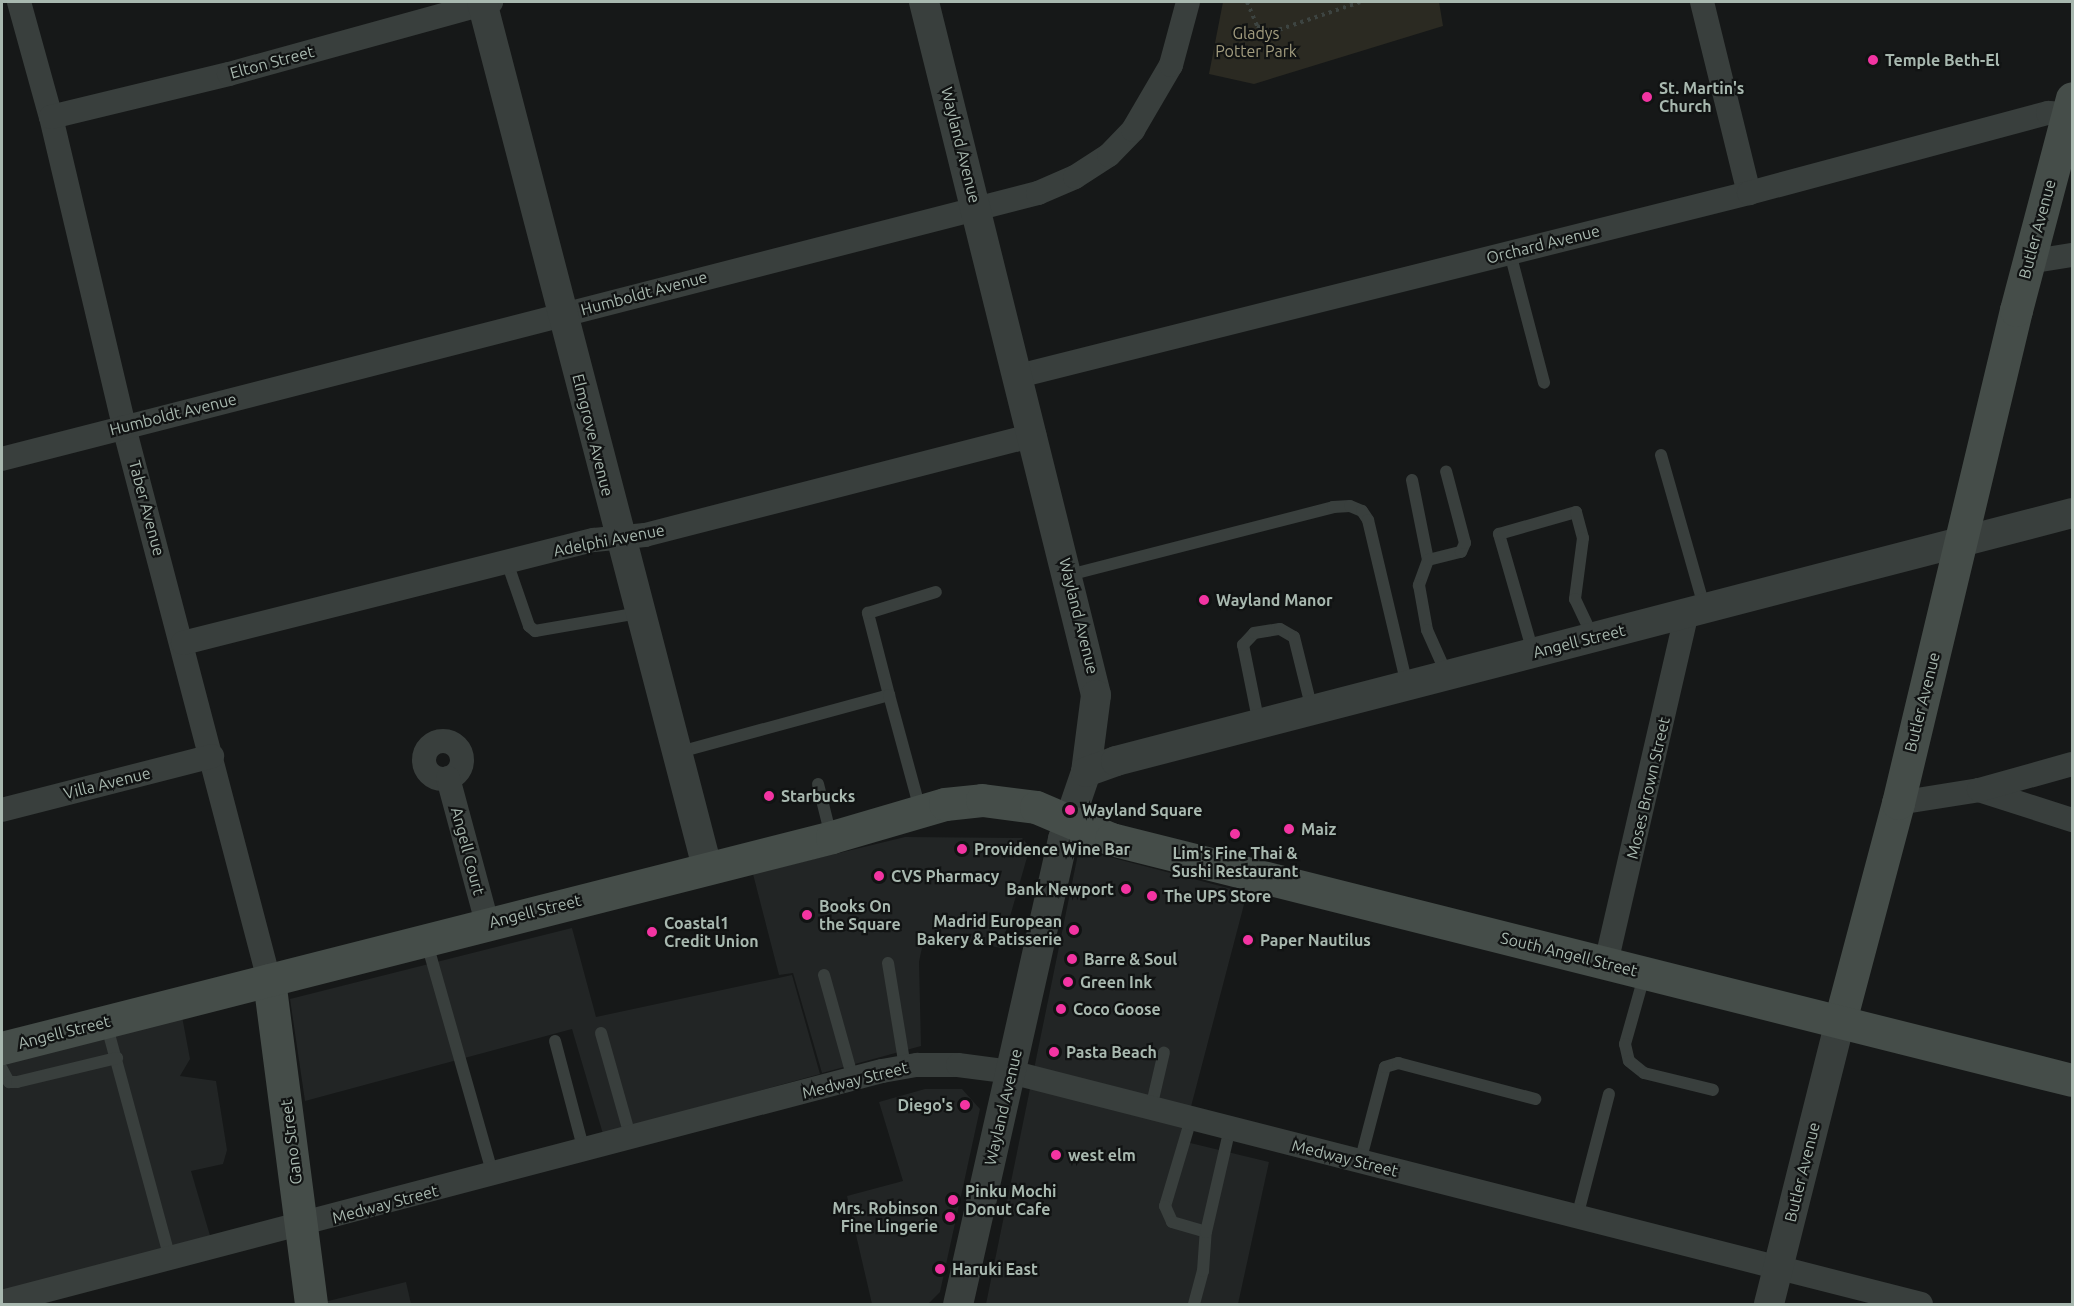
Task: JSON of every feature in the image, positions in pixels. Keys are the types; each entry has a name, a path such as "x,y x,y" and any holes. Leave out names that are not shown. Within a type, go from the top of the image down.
{"main road":[{"name":"Butler Avenue","path":"1840,1021 1898,803 2028,262 2070,106"},
{"name":"Angell Street","path":"2,1048 832,837 920,810 962,801 1001,801 1036,807 1068,821"},
{"name":"South Angell Street","path":"1068,821 1111,839 2073,1080"},
{"name":"Gano Street","path":"269,980 311,1305"}],"street":[{"name":"Taber Avenue","path":"19,2 51,117 124,427 183,643 269,980"},
{"name":"Elton Street","path":"51,117 485,2"},
{"name":"Elmgrove Avenue","path":"485,2 619,538 707,867"},
{"name":"Wayland Avenue","path":"924,2 1096,687 1086,772 1068,821 958,1305"},
{"name":"Humboldt Avenue","path":"2,459 977,211 1038,193 1075,177 1109,155 1133,130 1171,65 1188,2"},
{"path":"1702,2 1749,193"},
{"name":"Orchard Avenue","path":"1017,376 1749,193 2070,106"},
{"path":"2028,262 2073,255"},
{"name":"Adelphi Avenue","path":"183,643 594,540 645,535 1034,435"},
{"name":"Angell Street","path":"1086,772 1407,685 2073,513"},
{"name":"Moses Brown Street","path":"1605,963 1696,611"},
{"name":"Villa Avenue","path":"2,810 212,756"},
{"path":"1898,803 1979,790 2073,764"},
{"name":"Angell Court","path":"448,778 487,923"},
{"path":"1979,790 2073,820"},
{"name":"Butler Avenue","path":"1769,1305 1840,1021"},
{"name":"Medway Street","path":"2,1302 302,1226 853,1079 904,1067 958,1065 1011,1072 1778,1268 1895,1301 1921,1305"}],"lane":[{"path":"1510,253 1544,383"},
{"path":"1661,455 1696,611"},
{"path":"1428,560 1461,552 1465,543 1446,471"},
{"path":"1412,480 1428,560 1419,585 1427,630 1447,675"},
{"path":"1069,575 1333,507 1350,506 1362,511 1368,520 1407,685"},
{"path":"1533,652 1499,534 1576,512 1583,538 1575,598 1593,637"},
{"path":"507,562 535,631 639,613"},
{"path":"920,810 868,613 936,592"},
{"path":"1259,724 1243,645 1254,633 1281,629 1294,637 1312,710"},
{"path":"676,753 889,694"},
{"path":"818,784 832,837"},
{"path":"426,939 493,1175"},
{"path":"888,963 904,1067"},
{"path":"1645,973 1625,1044 1629,1061 1644,1073 1713,1090"},
{"path":"825,975 853,1079"},
{"path":"105,1022 117,1058 170,1259"},
{"path":"601,1033 631,1139"},
{"path":"555,1041 584,1152"},
{"path":"1151,1108 1164,1052"},
{"path":"2,1069 9,1082 18,1082 117,1058"},
{"path":"1360,1162 1386,1067 1398,1063 1535,1099"},
{"path":"1577,1217 1609,1094"},
{"path":"1191,1119 1165,1206 1172,1222 1206,1232"},
{"path":"1194,1305 1203,1271 1206,1232 1230,1128"}],"path":[{"path":"1247,2 1257,26 1272,32 1360,2"}],"shaded area":[{"path":"905,837 1022,838 1030,847 1001,948 925,933 919,962 921,1046 822,1073 793,973 779,975 753,874"},
{"path":"1079,849 1247,893 1182,1141 1269,1162 1238,1304 986,1304"},
{"path":"572,928 596,1017 792,975 820,1074 603,1134 572,1029 305,1101 290,999"},
{"path":"181,1011 190,1059 180,1076 216,1081 227,1150 223,1164 191,1171 216,1256 26,1304 2,1304 2,1053"},
{"path":"925,1089 962,1089 980,1109 940,1292 928,1304 872,1304 847,1196 903,1181 879,1102"},
{"path":"406,1282 411,1304 324,1304 324,1302"}],"green space":[{"name":"Gladys Potter Park","path":"1223,2 1439,2 1443,26 1254,84 1209,74"}],"place":[{"name":"Temple Beth-El","path":"1873,60"},
{"name":"St. Martin's Church","path":"1647,97"},
{"name":"Wayland Manor","path":"1204,600"},
{"name":"Starbucks","path":"769,796"},
{"name":"Wayland Square","path":"1070,810"},
{"name":"Maiz","path":"1289,829"},
{"name":"Lim's Fine Thai & Sushi Restaurant","path":"1235,834"},
{"name":"Providence Wine Bar","path":"962,849"},
{"name":"CVS Pharmacy","path":"879,876"},
{"name":"Bank Newport","path":"1126,889"},
{"name":"The UPS Store","path":"1152,896"},
{"name":"Books On the Square","path":"807,915"},
{"name":"Madrid European Bakery & Patisserie","path":"1074,930"},
{"name":"Coastal1 Credit Union","path":"652,932"},
{"name":"Paper Nautilus","path":"1248,940"},
{"name":"Barre & Soul","path":"1072,959"},
{"name":"Green Ink","path":"1068,982"},
{"name":"Coco Goose","path":"1061,1009"},
{"name":"Pasta Beach","path":"1054,1052"},
{"name":"Diego's","path":"965,1105"},
{"name":"west elm","path":"1056,1155"},
{"name":"Pinku Mochi Donut Cafe","path":"953,1200"},
{"name":"Mrs. Robinson Fine Lingerie","path":"950,1217"},
{"name":"Haruki East","path":"940,1269"}]}
